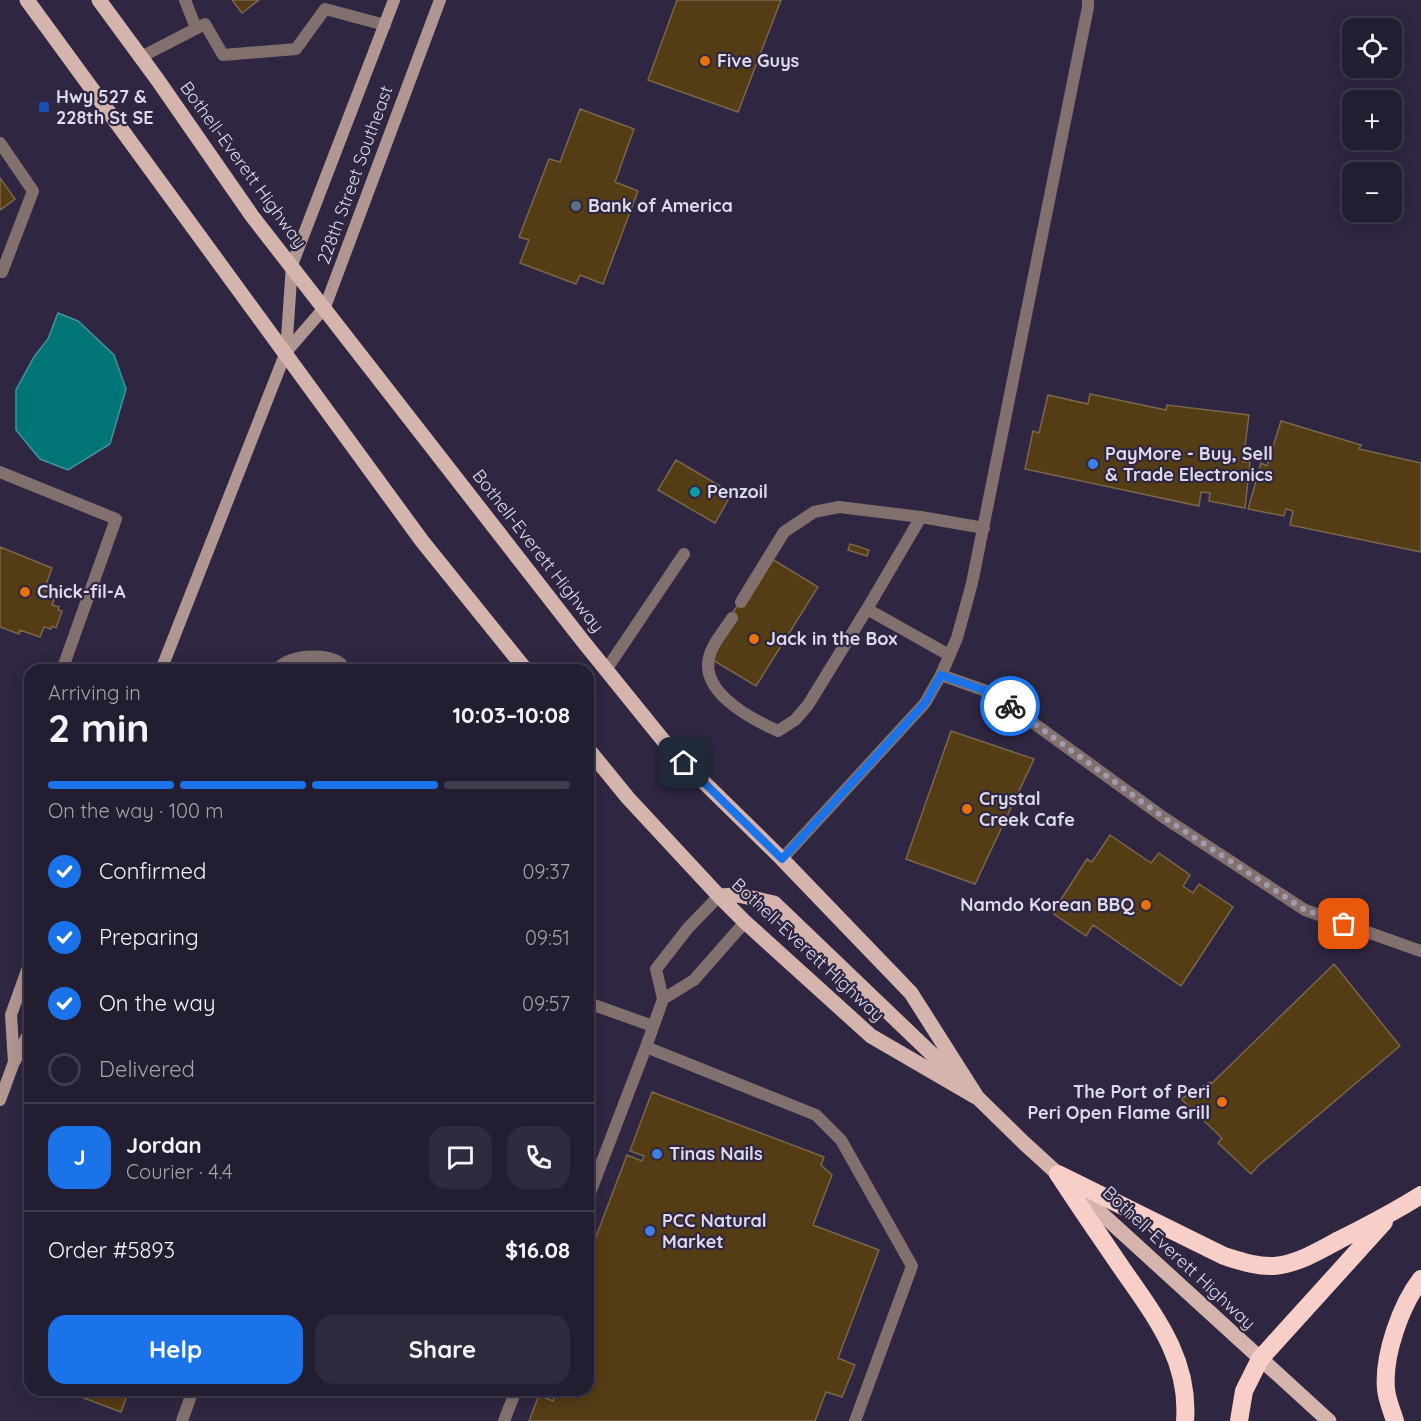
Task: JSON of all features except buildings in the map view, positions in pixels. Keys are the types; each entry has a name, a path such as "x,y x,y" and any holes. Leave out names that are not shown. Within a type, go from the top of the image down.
{"highway":[{"path":"1058,1174 1224,1257 1247,1264 1273,1266 1292,1263 1392,1214 1421,1195"},
{"path":"1058,1174 1165,1333 1182,1375 1185,1421"},
{"path":"1239,1421 1244,1391 1260,1359 1392,1214"},
{"path":"1395,1421 1386,1389 1389,1356 1397,1322 1412,1290 1421,1279"}],"main road":[{"path":"27,0 422,541 521,664"},
{"name":"Bothell-Everett Highway","path":"99,0 252,216 606,670 671,750 782,859 911,993 977,1097"},
{"name":"228th Street Southeast","path":"163,664 286,352 292,265 394,0"},
{"name":"228th Street Southeast","path":"286,352 325,307 440,0"},
{"name":"Bothell-Everett Highway","path":"594,756 628,798 719,896 871,1036 977,1097 1329,1421"},
{"path":"719,896 738,895 774,903 977,1097"},
{"path":"14,1062 11,1015 24,979"},
{"path":"0,1100 24,1042"},
{"path":"14,1062 24,1052"}],"lane":[{"path":"185,0 196,28"},
{"path":"782,859 925,703 957,639 984,528 1088,0"},
{"path":"141,57 205,24 223,55 296,49 325,9 385,25"},
{"path":"0,143 33,191 2,272"},
{"path":"0,472 116,519 64,664"},
{"path":"741,602 784,532 814,512 839,507 921,517 984,528"},
{"path":"732,618 711,651 708,673 721,696 755,721 778,731 795,720 808,705 921,517"},
{"path":"606,670 684,554"},
{"path":"867,609 950,655"},
{"path":"285,664 303,657 324,657 341,664"},
{"path":"941,675 992,693 1163,817 1305,910 1421,951"},
{"path":"594,1182 663,999 656,969 688,928 719,896"},
{"path":"663,999 694,980 745,922"},
{"path":"594,1005 653,1026"},
{"path":"646,1047 816,1115 841,1140 912,1266 855,1421"},
{"path":"182,1421 192,1396"},
{"path":"504,1421 514,1396"}],"shaded area":[{"path":"58,313 78,321 114,355 126,389 110,444 68,470 40,459 16,430 16,390 34,357 48,339"}],"way so far":[{"path":"1010,706 1163,817 1305,910 1344,924"}],"place":[{"name":"Five Guys","path":"705,61"},
{"name":"Hwy 527 & 228th St SE","path":"44,107"},
{"name":"Bank of America","path":"576,206"},
{"name":"PayMore - Buy, Sell & Trade Electronics","path":"1093,464"},
{"name":"Penzoil","path":"695,492"},
{"name":"Chick-fil-A","path":"25,592"},
{"name":"Jack in the Box","path":"754,639"},
{"name":"Crystal Creek Cafe","path":"967,809"},
{"name":"Namdo Korean BBQ","path":"1146,905"},
{"name":"The Port of Peri Peri Open Flame Grill","path":"1222,1102"},
{"name":"Tinas Nails","path":"657,1154"},
{"name":"PCC Natural Market","path":"650,1231"}],"route":[{"path":"684,763 782,859 925,703 941,675 992,693 1010,706"}]}
